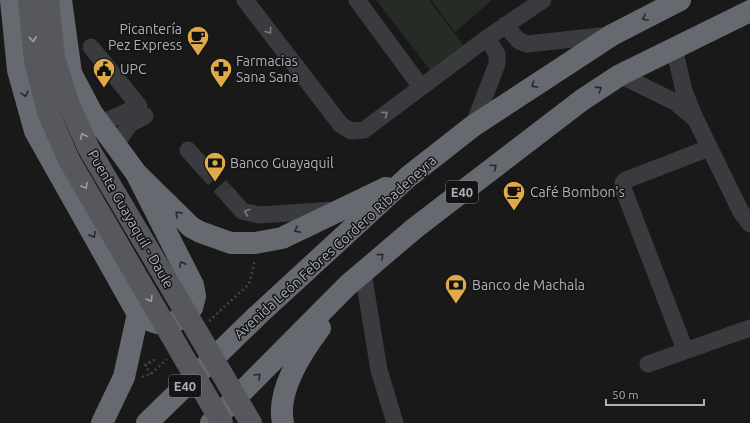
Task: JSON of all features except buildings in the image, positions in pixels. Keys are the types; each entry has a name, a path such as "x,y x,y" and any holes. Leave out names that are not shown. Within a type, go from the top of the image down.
{"highway":[{"path":"11,0 18,70 35,131 138,314 158,325 171,323 192,308 195,296 193,285 136,173"},
{"path":"61,0 71,73 100,124 136,173 191,227 200,232 231,243 255,243 282,238 408,177"},
{"name":"Avenida León Febres Cordero Ribadeneyra","path":"147,423 262,312 408,177 473,126 612,35 680,0"},
{"name":"E40","path":"211,423 355,279 421,223 582,100 620,75 750,11"},
{"path":"283,423 284,396 292,374 304,350 355,279"},
{"path":"102,423 124,377 138,314"}],"main road":[{"name":"Puente Guayaquil - Daule","path":"29,0 35,61 48,112 66,153 222,423"},
{"name":"Puente Guayaquil - Daule","path":"48,0 54,58 68,105 89,149 251,423"}],"street":[{"path":"245,0 341,125 352,131 364,130 486,38 543,0"},
{"path":"357,0 421,87"},
{"path":"505,25 521,43 536,45 612,35"},
{"path":"473,126 495,73 498,59 497,54 486,38"},
{"path":"498,59 521,43"},
{"path":"91,47 142,111"},
{"path":"674,48 683,84 695,118 741,212 750,224"},
{"path":"620,75 666,98 695,118"},
{"path":"666,98 683,84"},
{"path":"100,124 142,111"},
{"path":"115,145 130,124 142,111"},
{"path":"685,350 623,188 623,183 626,180 709,148"},
{"path":"188,150 203,167"},
{"path":"230,197 242,211 259,215 341,209"},
{"path":"355,279 395,423"},
{"path":"648,364 750,328"}],"path":[{"path":"145,365 151,374"}],"shaded area":[{"path":"376,0 429,0 464,46 431,71"},
{"path":"431,0 492,0 455,32"}],"tunnel":[{"path":"203,167 230,197"}],"place":[{"name":"Picantería Pez Express","path":"198,56"},
{"name":"UPC","path":"104,88"},
{"name":"Farmacias Sana Sana","path":"221,88"},
{"name":"Banco Guayaquil","path":"215,182"},
{"name":"Café Bombon's","path":"514,212"},
{"name":"Banco de Machala","path":"456,304"}]}
